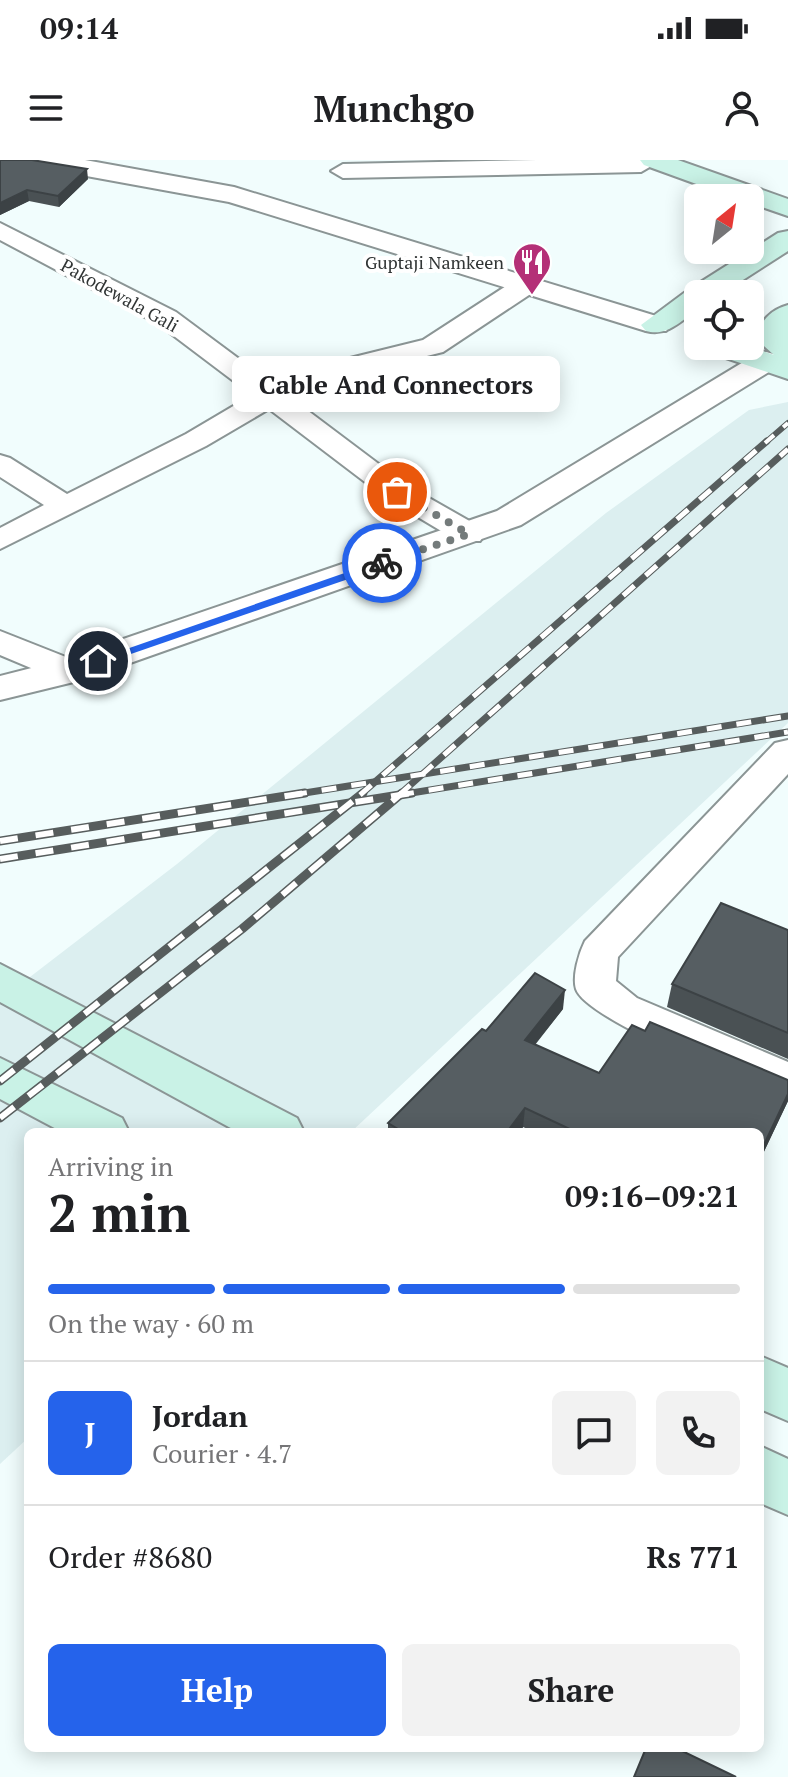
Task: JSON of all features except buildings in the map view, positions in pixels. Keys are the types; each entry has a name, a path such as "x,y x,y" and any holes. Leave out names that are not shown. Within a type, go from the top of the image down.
{"main road":[{"path":"702,160 788,189"},
{"path":"661,163 788,208"},
{"path":"727,280 780,251"},
{"path":"656,325 684,305"},
{"path":"780,358 770,338 774,326 788,314"},
{"path":"656,325 684,334"},
{"path":"0,981 273,1128"},
{"path":"0,1077 97,1128"},
{"path":"764,1383 788,1396"},
{"path":"764,1475 788,1488"}],"street":[{"path":"12,160 59,163 234,195 529,283 656,325"},
{"path":"617,160 661,163"},
{"path":"343,171 661,163"},
{"name":"Pakodewala Gali","path":"0,230 13,248 167,318 397,492 469,534"},
{"path":"0,540 196,440 271,396 356,365 433,346 529,283"},
{"path":"0,688 69,671 509,518 780,358"},
{"path":"0,464 66,506"},
{"path":"0,642 69,671"},
{"path":"788,752 599,952 595,987 623,1009 788,1081"}],"shaded area":[{"path":"788,402 788,723 355,1128 24,1128 24,1442 0,1464 0,1000 177,864 606,513 749,410"}],"railway":[{"path":"765,443 788,423"},
{"path":"375,782 767,441"},
{"path":"422,774 788,449"},
{"path":"422,774 788,716"},
{"path":"400,795 788,732"},
{"path":"375,782 422,774"},
{"path":"400,795 422,774"},
{"path":"292,795 375,782"},
{"path":"360,795 375,782"},
{"path":"0,841 305,793"},
{"path":"351,803 363,793"},
{"path":"400,795 412,793"},
{"path":"0,1118 242,929 400,795"},
{"path":"351,803 400,795"},
{"path":"0,859 351,803"},
{"path":"0,1081 351,803"}],"way so far":[{"path":"382,563 469,534 397,492"}],"place":[{"name":"Guptaji Namkeen","path":"532,296"},
{"name":"Cable And Connectors","path":"397,492"}],"route":[{"path":"98,661 382,563"}]}
